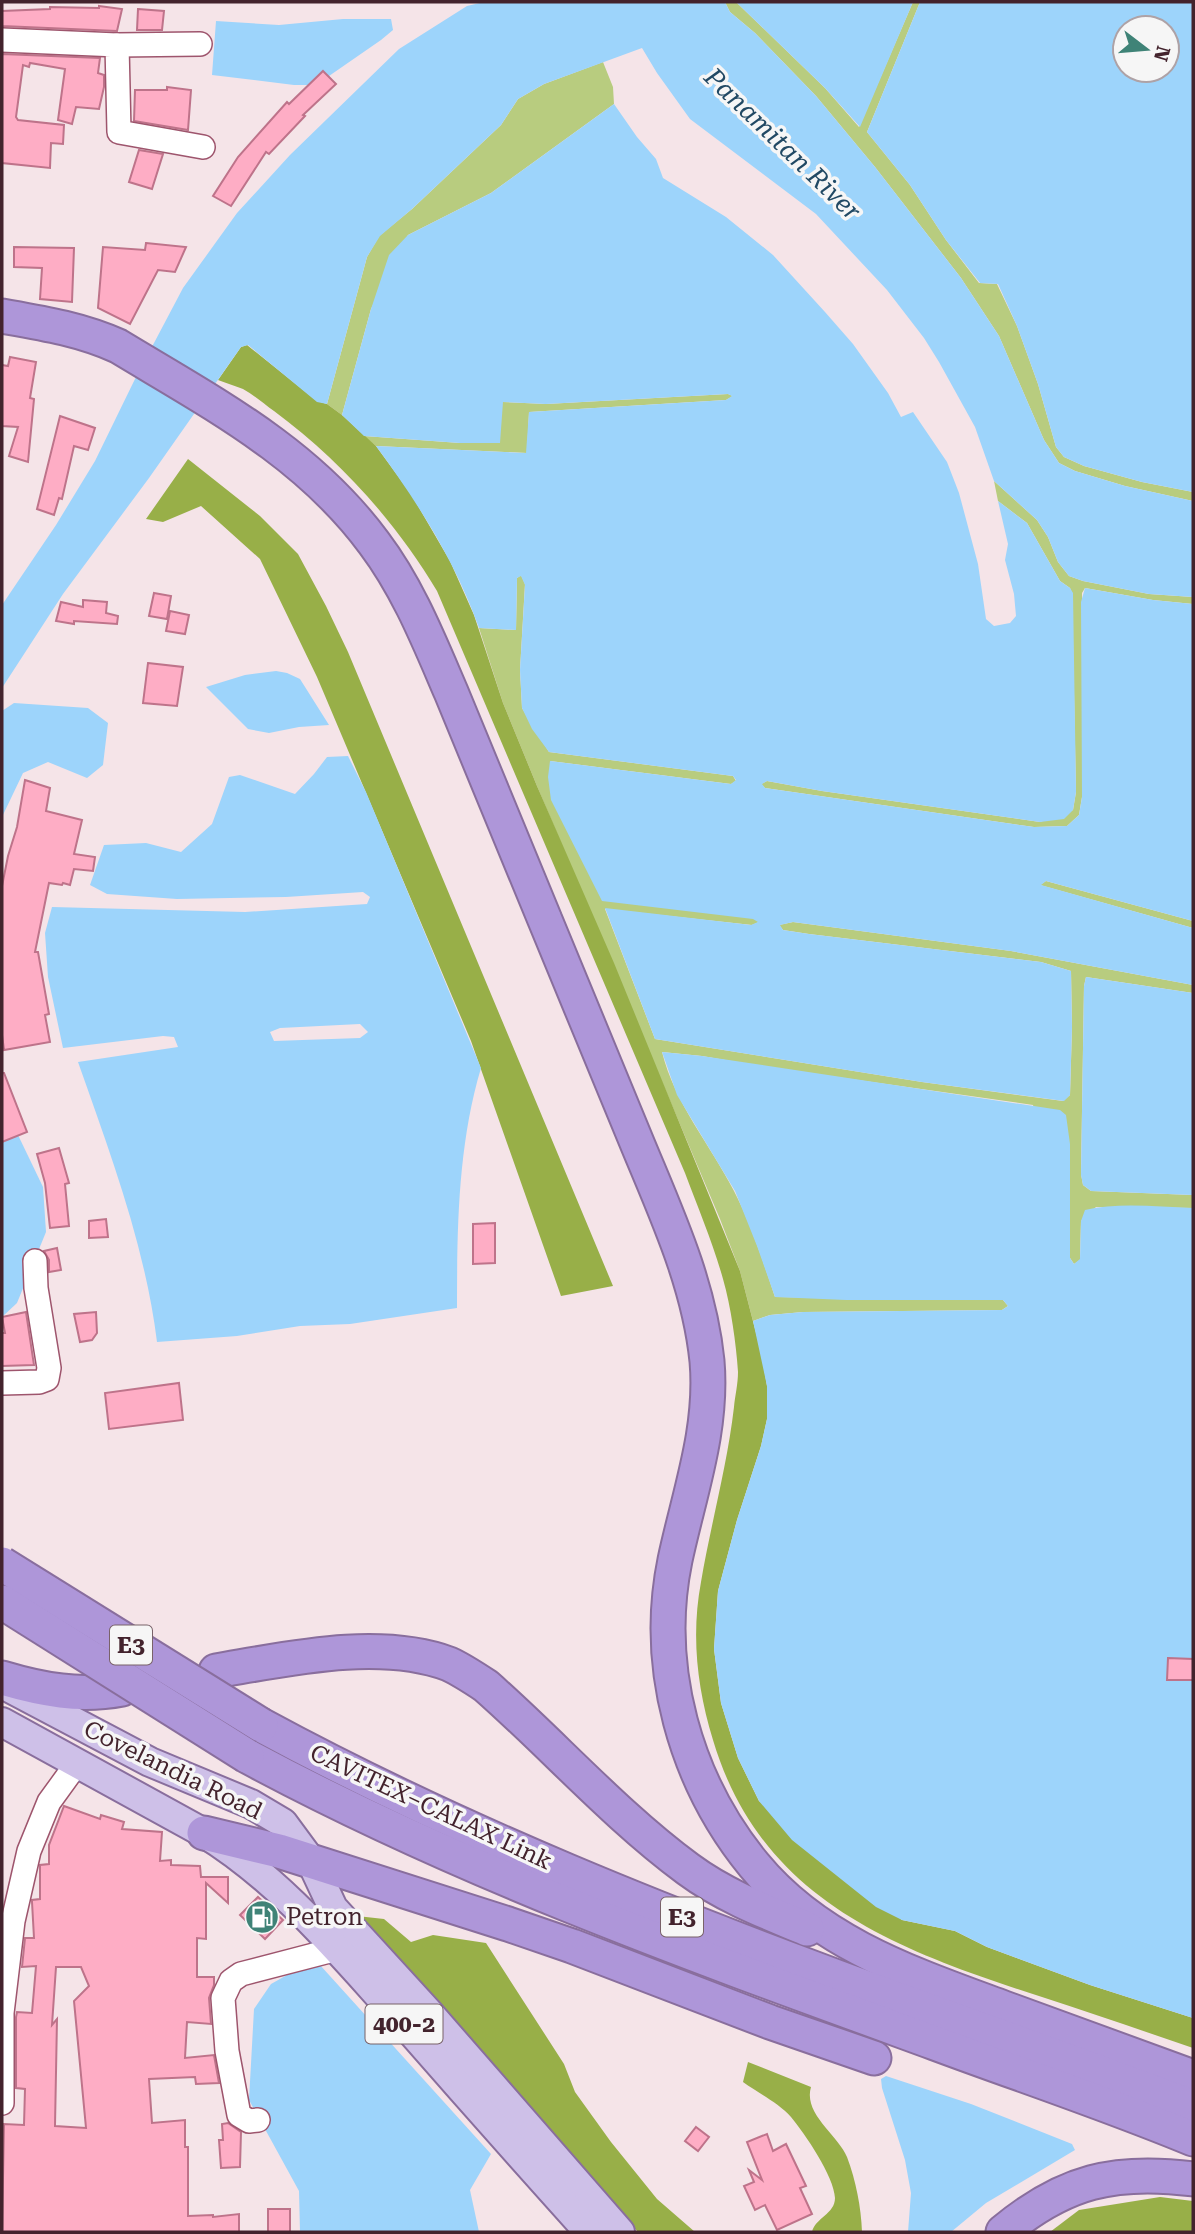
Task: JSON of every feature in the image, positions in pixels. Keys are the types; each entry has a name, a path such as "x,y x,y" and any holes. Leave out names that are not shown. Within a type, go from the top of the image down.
{"highway":[{"path":"2,316 52,324 118,346 269,439 309,472 350,513 396,575 413,607 503,817 664,1209 689,1274 698,1307 708,1369 706,1420 698,1466 673,1566 668,1621 671,1678 683,1732 714,1806 753,1864 813,1921 861,1951"},
{"path":"2,333 52,324"},
{"name":"CAVITEX–CALAX Link","path":"2,1564 261,1725 388,1790 882,2009"},
{"name":"CAVITEX–CALAX Link","path":"2,1602 247,1756 361,1815 628,1929 882,2009"},
{"path":"216,1671 300,1658 365,1652 412,1655 450,1665 486,1686 644,1833 689,1870 740,1899 917,1976 1193,2077"},
{"path":"2,1680 70,1693 99,1693 122,1689"},
{"path":"204,1833 311,1861 546,1937 770,2022 874,2058"},
{"name":"E3","path":"882,2009 1193,2107"},
{"name":"E3","path":"882,2009 1068,2091 1193,2140"},
{"path":"1003,2232 1039,2205 1083,2184 1136,2175 1193,2179"}],"main road":[{"name":"Covelandia Road","path":"2,1680 150,1762 261,1810 283,1823 311,1861 332,1908 429,2013 620,2232"},
{"name":"Covelandia Road","path":"2,1722 204,1833 268,1879 337,1949 589,2232"}],"street":[{"path":"2,40 117,45 200,44"},
{"path":"117,45 119,132 202,147"},
{"path":"2,1383 39,1382 47,1379 49,1368 36,1288 35,1261"},
{"path":"2,2103 2,2013 13,1921 29,1851 50,1802 78,1762"},
{"path":"258,2120 248,2121 239,2115 227,2051 223,1998 231,1981 241,1974 337,1949"}],"green space":[{"path":"725,2 736,2 825,88 859,127 913,2 920,2 867,132 910,185 946,240 979,283 997,284 1017,326 1038,384 1056,447 1064,457 1084,466 1142,482 1193,492 1193,501 1125,486 1075,471 1059,463 1044,440 999,336 961,278 816,96 755,33 730,12"},
{"path":"603,62 613,87 614,104 491,193 408,235 371,309 342,415 327,404 367,257 379,236 412,209 501,125 518,99 544,84"},
{"path":"247,345 317,401 327,404 342,415 376,446 411,494 450,561 474,615 503,703 614,963 740,1271 762,1356 767,1386 767,1419 718,1591 714,1649 721,1703 738,1758 759,1801 902,1920 955,1931 987,1947 1090,1985 1193,2018 1193,2048 988,1979 936,1960 887,1937 841,1911 800,1880 764,1841 735,1795 707,1720 696,1642 701,1582 731,1429 738,1376 731,1313 715,1252 685,1173 437,591 385,516 343,471 298,430 255,397 243,389 218,380 241,347"},
{"path":"728,394 733,396 726,400 529,412 527,453 376,446 364,436 499,443 502,402 546,404"},
{"path":"188,459 260,516 298,554 326,606 348,652 613,1286 561,1296 471,1041 317,677 260,559 201,506 163,522 146,519"},
{"path":"994,481 1037,520 1048,537 1058,562 1069,576 1149,594 1193,597 1193,604 1085,588 1082,593 1082,797 1079,815 1067,826 1034,827 765,788 761,784 767,781 1040,822 1073,810 1076,792 1072,593 1070,588 1060,581 1027,523 998,501"},
{"path":"521,575 525,584 520,670 522,708 549,752 733,776 736,781 731,784 550,761 759,922 752,925 605,909 655,1039 922,1082 1063,1101 1070,1095 1071,971 1041,962 783,930 779,925 793,922 1011,951 1193,985 1193,993 1086,977 1081,1174 1083,1185 1091,1191 1193,1195 1193,1208 1096,1207 1081,1221 1080,1260 1074,1264 1070,1258 1033,1105 662,1052 675,1089 740,1204 775,1297 1003,1300 1008,1306 1002,1310 803,1312 770,1315 753,1321 740,1271 720,1219 503,703 479,628 516,630 517,578"},
{"path":"1046,881 1193,921 1193,928 1040,885"},
{"path":"348,1915 384,1919 411,1942 433,1935 486,1943 564,2064 575,2092 611,2142 657,2199 695,2232 638,2232"},
{"path":"748,2062 811,2087 812,2106 847,2157 858,2194 862,2232 812,2232 834,2203 830,2178 811,2144 791,2117 743,2082"},
{"path":"1160,2197 1193,2201 1193,2232 1050,2232 1079,2210"}],"water":[{"name":"Panamitan River","path":"484,2 725,2 730,12 755,33 816,96 961,278 999,336 1044,440 1059,463 1075,471 1125,486 1193,501 1193,597 1149,594 1069,576 1058,562 1048,537 1037,520 994,481 975,427 939,362 887,290 816,214 690,119 642,48 544,84 518,99 501,125 380,236 367,257 327,404 317,402 248,345 241,347 63,594 2,688 2,605 95,461 183,288 237,213 290,155 399,49 467,6"},
{"path":"736,2 913,2 860,127 825,88"},
{"path":"920,2 1193,2 1193,492 1142,482 1084,466 1064,457 1056,447 1038,384 998,284 980,283 946,240 910,185 867,132"},
{"path":"343,19 391,19 393,30 316,85 294,85 212,75 216,21 279,25"},
{"path":"614,104 656,159 663,178 726,217 773,255 853,344 888,393 901,417 913,412 947,462 959,493 978,564 986,619 994,626 1010,623 1016,616 1014,594 1005,560 1008,544 998,501 1027,523 1060,581 1073,593 1076,792 1073,810 1064,819 1040,822 767,781 762,784 765,788 1034,827 1067,826 1079,815 1082,797 1081,602 1085,588 1193,604 1193,921 1046,881 1041,885 1193,928 1193,985 1011,951 793,922 780,925 783,930 1041,962 1071,971 1070,1095 1064,1101 922,1082 655,1039 605,908 751,925 758,922 753,919 602,901 551,800 548,777 550,761 731,784 736,780 733,776 549,752 532,729 522,708 520,670 525,585 521,576 517,578 516,630 479,628 459,579 434,533 376,446 526,453 529,412 726,400 732,396 728,394 546,404 503,402 500,443 364,436 342,415 389,255 408,235 491,193"},
{"path":"276,671 300,679 329,725 269,733 248,729 206,687 245,675"},
{"path":"14,703 88,708 108,723 103,765 87,778 48,762 23,773 2,817 2,711"},
{"path":"348,756 366,792 481,1068 463,1156 457,1308 350,1324 300,1326 237,1336 157,1342 135,1235 78,1062 178,1047 174,1037 163,1036 63,1048 48,977 45,933 52,907 245,912 367,904 370,897 363,892 286,897 177,899 107,894 90,885 104,845 146,843 181,852 212,824 229,777 240,775 295,794 327,757","holes":["360,1024 368,1032 360,1038 274,1041 270,1032 280,1028"]},
{"path":"1086,977 1193,993 1193,1195 1091,1191 1083,1185 1081,1175"},
{"path":"662,1052 1060,1110 1066,1115 1070,1144 1070,1258 1074,1264 1080,1259 1081,1221 1085,1210 1125,1206 1193,1208 1193,2018 1090,1985 987,1947 955,1931 902,1920 876,1907 792,1840 759,1801 738,1758 721,1703 714,1649 718,1591 767,1419 767,1386 753,1321 770,1315 803,1312 1002,1310 1008,1306 1003,1300 775,1297 735,1191 677,1095"},
{"path":"2,1121 18,1135 43,1187 46,1232 17,1303 2,1317"},
{"path":"320,1965 491,2154 470,2190 479,2232 300,2232 299,2191 249,2100 254,2009 271,1984 296,1970"},
{"path":"886,2076 971,2104 1072,2144 1075,2150 986,2203 951,2232 908,2232 911,2193 905,2160 882,2088 881,2079"}],"building":[{"path":"99,6 122,9 117,31 2,26 2,11"},
{"path":"138,9 164,11 162,30 137,30"},
{"path":"2,54 100,58 98,73 104,75 104,87 99,109 76,107 72,124 58,120 65,69 30,63 29,67 23,65 16,117 18,120 64,125 63,144 51,143 50,168 2,163"},
{"path":"323,71 336,84 303,115 305,116 269,154 266,152 231,206 213,196 238,157 287,102 289,104"},
{"path":"167,87 191,90 188,130 134,121 135,90 167,90"},
{"path":"139,150 163,154 152,189 129,182"},
{"path":"146,243 186,247 175,272 158,270 130,324 98,308 103,247 145,250"},
{"path":"14,247 74,248 72,302 40,299 42,268 14,267"},
{"path":"10,357 36,362 30,398 34,399 28,462 9,456 18,427 2,426 2,365 8,366"},
{"path":"60,416 95,428 88,450 74,446 62,499 59,498 54,515 37,509"},
{"path":"154,593 171,596 167,619 149,616"},
{"path":"83,600 107,602 106,613 118,616 117,624 74,621 74,624 56,621 61,602 83,607"},
{"path":"170,611 189,615 185,634 166,631"},
{"path":"148,663 183,667 177,706 143,703"},
{"path":"25,780 50,788 46,811 82,820 74,854 95,857 93,871 74,869 70,885 49,883 35,952 38,952 49,1014 45,1015 50,1042 4,1050 2,886 17,827"},
{"path":"2,1073 27,1132 2,1142"},
{"path":"59,1148 69,1183 65,1184 69,1226 50,1228 45,1183 37,1154"},
{"path":"106,1219 108,1237 89,1238 89,1221"},
{"path":"495,1223 495,1263 473,1264 473,1224"},
{"path":"57,1248 61,1270 49,1272 49,1260 44,1251"},
{"path":"26,1312 34,1365 2,1366 2,1333 5,1333 2,1317"},
{"path":"96,1312 97,1333 92,1340 80,1342 74,1314"},
{"path":"179,1383 183,1420 109,1429 105,1393"},
{"path":"1168,1658 1193,1659 1193,1680 1167,1680"},
{"path":"64,1806 100,1819 101,1815 124,1822 122,1829 162,1832 160,1861 171,1860 171,1865 200,1866 201,1877 228,1877 228,1903 206,1883 206,1939 197,1938 197,1977 214,1977 209,1998 211,2024 187,2022 185,2058 214,2055 219,2083 196,2084 195,2077 149,2079 152,2123 185,2120 185,2147 188,2147 188,2216 239,2214 239,2232 2,2232 4,2124 24,2125 25,2089 16,2088 16,2017 17,2012 32,2013 36,1966 22,1967 25,1938 34,1938 32,1900 40,1899 40,1865 49,1864 49,1845","holes":["56,1967 81,1967 89,1986 74,2001 86,2128 55,2126 57,2019 52,2025"]},
{"name":"Petron","path":"258,1897 283,1920 265,1939 240,1915"},
{"path":"228,2123 241,2132 240,2167 221,2168 219,2140 223,2140 222,2124"},
{"path":"696,2127 709,2137 698,2151 685,2141"},
{"path":"767,2134 773,2151 786,2144 806,2186 800,2188 812,2214 777,2230 765,2205 755,2210 744,2186 754,2182 749,2170 762,2180 747,2142"},
{"path":"268,2209 290,2209 290,2232 268,2232"}],"place":[{"name":"Petron","path":"262,1917"}]}
